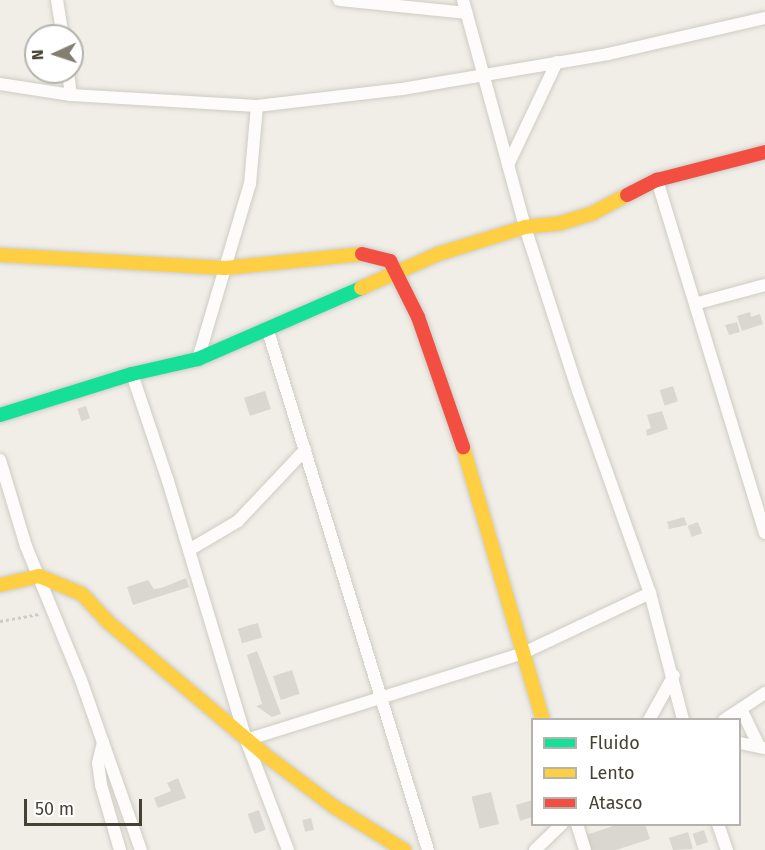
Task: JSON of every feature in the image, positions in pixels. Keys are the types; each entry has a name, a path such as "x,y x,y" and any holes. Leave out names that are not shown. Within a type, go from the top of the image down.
{"street":[{"path":"57,0 61,24"},
{"path":"339,0 466,13"},
{"path":"463,0 525,227 578,391 651,593 674,675 683,718"},
{"path":"0,84 71,95 257,106 402,89 557,62 765,18"},
{"path":"508,165 557,62"},
{"path":"70,84 71,95"},
{"path":"198,359 249,184 257,106"},
{"path":"0,415 132,374 198,359 268,331 438,254 525,227 561,223 593,213 657,180 765,152"},
{"path":"657,180 698,303 765,533"},
{"path":"0,255 225,268 363,254 390,261 398,272 418,317 468,460 522,654 542,718"},
{"path":"698,303 765,285"},
{"path":"268,331 428,850"},
{"path":"132,374 189,550 246,740 288,850"},
{"path":"189,550 238,521 305,450"},
{"path":"0,460 39,576 103,741 141,850"},
{"path":"0,585 39,576 82,594 108,622 246,740 333,806 404,850"},
{"path":"246,740 522,654 651,593"},
{"path":"650,718 674,675"},
{"path":"727,718 765,693"},
{"path":"741,709 762,747"},
{"path":"103,741 98,763 101,785 120,850"},
{"path":"741,743 762,747"},
{"path":"535,850 561,826"},
{"path":"577,826 585,850"},
{"path":"718,826 727,850"}],"building":[{"path":"750,312 751,317 760,314 763,324 742,331 737,316"},
{"path":"737,322 740,332 729,335 725,325"},
{"path":"673,386 678,401 665,406 660,390"},
{"path":"265,391 271,409 250,416 244,398"},
{"path":"86,406 90,418 81,421 77,409"},
{"path":"662,411 668,429 647,436 646,430 651,428 647,415"},
{"path":"684,517 687,525 669,529 667,522"},
{"path":"698,522 702,533 692,537 688,526"},
{"path":"186,578 189,587 133,605 127,587 148,580 154,589 161,588"},
{"path":"258,623 262,637 242,643 238,629"},
{"path":"257,651 281,714 272,717 256,706 262,704 247,655"},
{"path":"292,670 300,694 281,700 273,676"},
{"path":"178,778 186,798 158,808 154,798 171,791 167,783"},
{"path":"491,792 499,824 480,829 472,797"},
{"path":"531,800 531,817 520,821 516,805"},
{"path":"259,810 266,830 254,834 248,814"},
{"path":"311,818 314,830 305,832 302,820"},
{"path":"613,826 646,826 650,839 616,850 591,850 586,835"},
{"path":"704,830 708,842 697,846 693,834"},
{"path":"688,832 693,849 673,850 669,838"}],"traffic: fast":[{"path":"0,415 132,374 198,359 361,288"}],"traffic: slow":[{"path":"361,288 438,254 525,227 561,223 593,213 627,195"},
{"path":"0,255 225,268 362,254"},
{"path":"463,447 542,718"},
{"path":"0,585 39,576 82,594 108,622 264,754 333,806 404,850"}],"traffic: jam":[{"path":"627,195 657,180 765,152"},
{"path":"362,254 390,261 418,317 463,447"}]}
